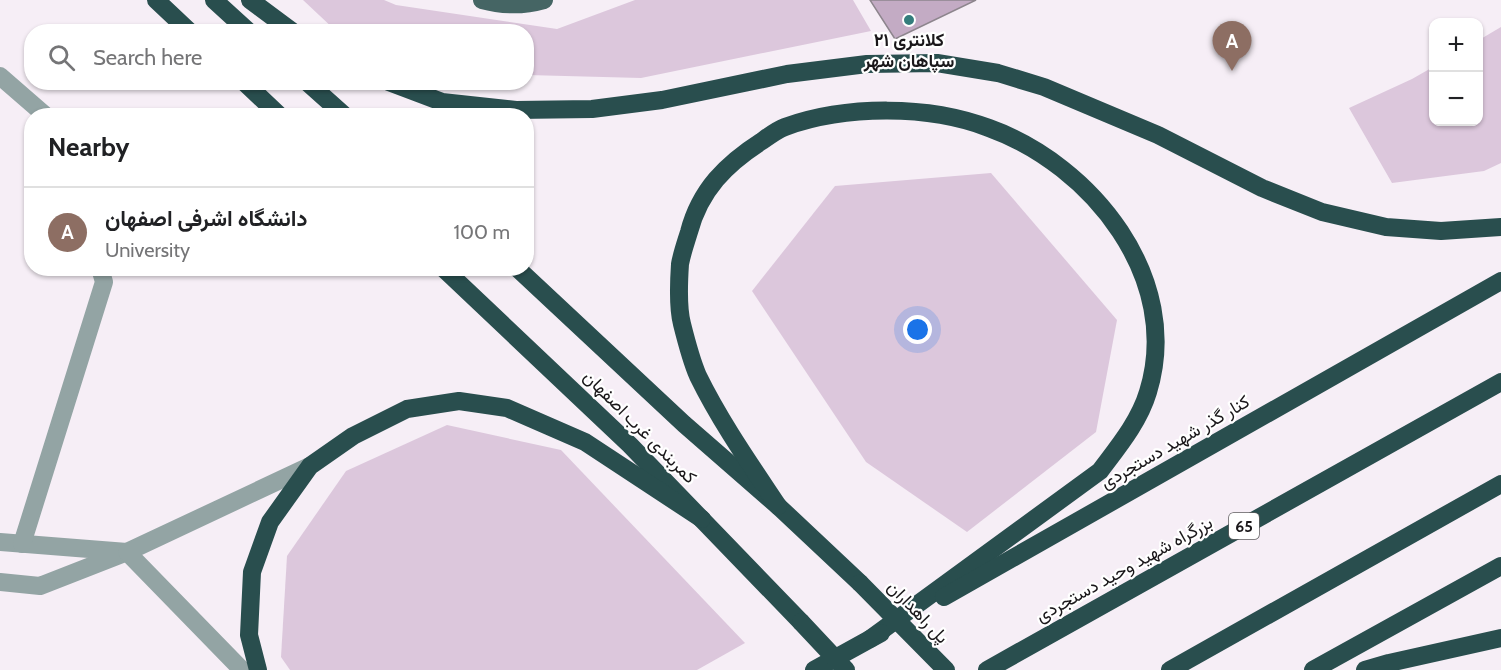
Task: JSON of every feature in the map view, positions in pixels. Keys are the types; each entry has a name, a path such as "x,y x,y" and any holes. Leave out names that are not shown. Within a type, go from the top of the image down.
{"highway":[{"path":"156,0 182,24"},
{"path":"214,0 240,24"},
{"path":"250,0 282,24"},
{"path":"534,110 592,109 662,100 787,74 867,64 938,63 998,74 1044,87 1158,135 1262,189 1322,212 1397,228 1441,231 1501,227"},
{"path":"252,90 272,108"},
{"path":"316,90 336,108"},
{"path":"410,90 442,102 498,108"},
{"path":"778,506 734,438 697,374 680,320 680,263 694,212 714,179 745,152 783,128 831,115 879,111 940,114 990,128 1029,147 1071,175 1101,205 1131,248 1145,281 1154,319 1156,359 1148,394 1128,435 1100,471 870,639 814,670"},
{"name":"کمربندی غرب اصفهان","path":"450,276 630,445 846,670"},
{"name":"کمربندی غرب اصفهان","path":"526,276 684,424 778,506 860,583"},
{"name":"کنار گذر شهید دستجردی","path":"870,639 1501,281"},
{"name":"بزرگراه شهید وحید دستجردی","path":"987,670 1501,382"},
{"path":"258,670 249,635 252,572 270,522 310,466 353,436 406,410 459,401 507,408 585,442 702,519"},
{"path":"1170,670 1501,484"},
{"path":"1313,670 1501,566"},
{"name":"پل راهداران","path":"860,583 946,670"},
{"path":"1365,670 1501,639"}],"main road":[{"path":"482,0 497,4 520,5 544,0"}],"lane":[{"path":"0,76 37,108"},
{"path":"22,544 104,282 102,276"},
{"path":"0,582 40,586 127,552 310,466"},
{"path":"0,542 127,552 242,670"}],"shaded area":[{"path":"303,0 384,0 396,5 523,24 329,24"},
{"path":"635,0 853,0 871,31 641,78 534,75 534,26 557,29"},
{"path":"1501,27 1501,163 1484,171 1392,183 1349,108 1429,69 1429,126 1483,126 1483,38"},
{"path":"991,173 1117,320 1096,432 967,532 866,462 752,291 835,186"},
{"path":"447,425 561,450 745,643 697,670 290,670 281,657 287,556 346,471"}],"building":[{"name":"کلانتری ۲۱ سپاهان شهر","path":"870,0 976,0 895,39"}],"place":[{"name":"کلانتری ۲۱ سپاهان شهر","path":"909,20"},
{"name":"دانشگاه اشرفی اصفهان","path":"1232,71"}]}
